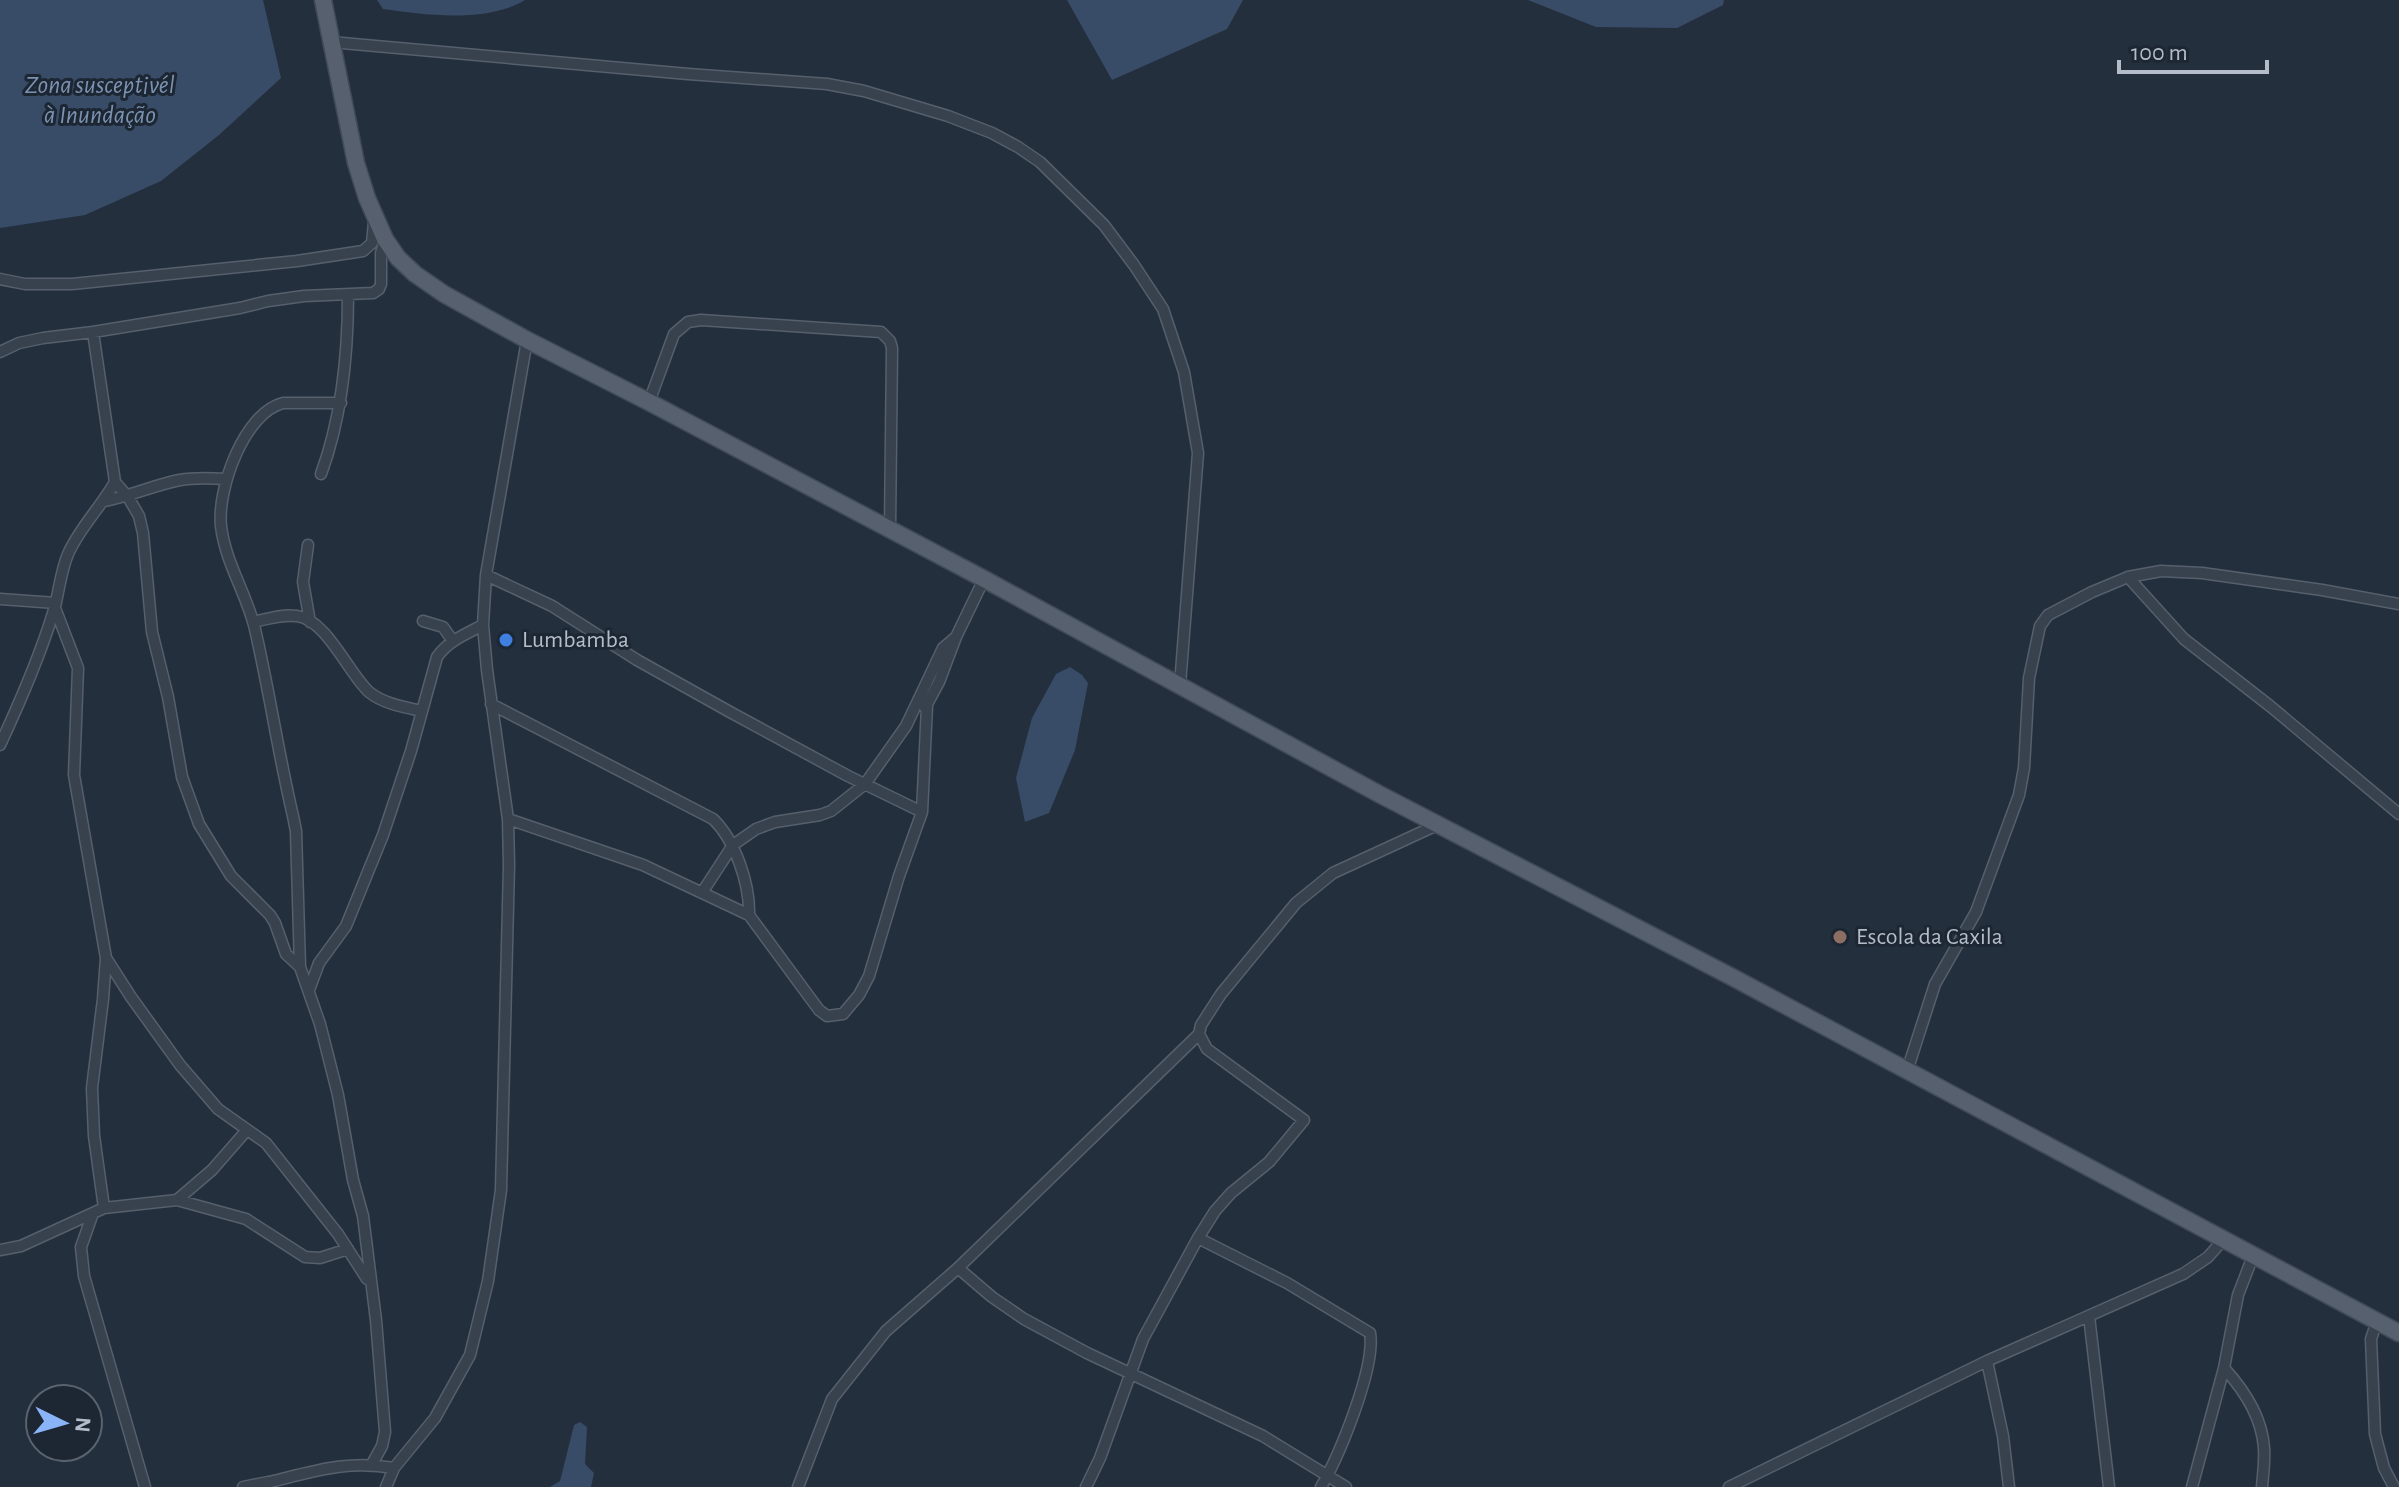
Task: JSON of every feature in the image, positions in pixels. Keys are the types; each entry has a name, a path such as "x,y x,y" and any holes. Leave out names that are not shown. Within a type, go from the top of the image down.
{"main road":[{"path":"323,0 356,163 374,216 398,258 444,294 984,579 1437,825 1732,977 2399,1333"}],"street":[{"path":"331,42 827,84 864,91 948,116 992,133 1040,162 1104,225 1134,265 1163,309 1184,372 1198,453 1180,685"},
{"path":"0,279 25,284 72,284 297,261 363,251 374,238 374,216"},
{"path":"0,352 19,343 43,338 268,301 373,293 379,289 385,239"},
{"path":"321,474 332,445 341,403 348,336 348,295"},
{"path":"649,402 674,334 688,322 701,320 881,332 892,348 890,529"},
{"path":"93,332 115,482 139,516 143,533 152,632 168,697 182,777 195,813 220,860 231,876 270,915 286,954 300,967"},
{"path":"386,1487 394,1468 435,1418 470,1355 488,1281 501,1190 508,819 483,625 486,575 527,340"},
{"path":"341,403 275,405 264,413 243,441 226,479 221,525 230,561 253,622 296,831 300,967 320,1024 338,1095 353,1180 363,1216 385,1432 382,1446 372,1464"},
{"path":"104,501 128,497 179,480 226,479"},
{"path":"0,745 22,699 55,606 68,554 115,482"},
{"path":"308,545 303,582 310,622"},
{"path":"1907,1071 1935,984 1976,912 2019,795 2024,768 2029,678 2040,626 2048,615 2128,577 2161,571 2202,573 2399,604"},
{"path":"486,575 552,606 637,660 922,812"},
{"path":"2128,577 2184,639 2399,814"},
{"path":"906,726 927,706 984,579"},
{"path":"0,599 55,606"},
{"path":"55,606 78,668 74,775 106,958 92,1088 94,1136 104,1208"},
{"path":"253,622 285,615 301,616 336,647 369,691 387,703 422,711"},
{"path":"423,621 443,627 453,641"},
{"path":"309,990 319,963 346,926 383,835 437,657 453,641 483,625"},
{"path":"703,891 733,845 756,829 831,811 865,784 906,726 943,648 956,637"},
{"path":"491,704 713,819 733,845 748,895 749,915"},
{"path":"508,819 643,865 749,915 819,1010 827,1016 843,1014 859,995 869,976 922,812 927,706"},
{"path":"798,1487 832,1399 886,1331 958,1268 1199,1034 1201,1025 1221,994 1296,903 1333,873 1437,825"},
{"path":"106,958 180,1065 218,1109 266,1143 348,1249 370,1283"},
{"path":"1086,1487 1100,1458 1143,1339 1198,1238 1231,1193 1269,1162 1304,1120 1207,1049 1199,1034"},
{"path":"177,1200 212,1170 247,1130"},
{"path":"0,1250 21,1246 104,1208 177,1200 246,1219 305,1257 320,1258 348,1249"},
{"path":"93,1213 81,1247 84,1276 145,1487"},
{"path":"1198,1238 1287,1283 1370,1333 1371,1346 1356,1409 1321,1487"},
{"path":"1729,1487 1987,1361 2183,1274 2208,1257 2223,1240"},
{"path":"2192,1487 2224,1368 2238,1295 2253,1256"},
{"path":"958,1268 1024,1319 1130,1374 1263,1436 1346,1487"},
{"path":"2089,1316 2109,1487"},
{"path":"2377,1321 2371,1339 2375,1434 2384,1468 2394,1487"},
{"path":"1987,1361 2003,1436 2009,1487"},
{"path":"2224,1368 2241,1387 2257,1416 2264,1448 2262,1487"},
{"path":"243,1487 341,1465 372,1464 394,1468"}],"water":[{"name":"Zona susceptivél à Inundação","path":"0,0 263,0 281,78 219,135 161,181 85,215 0,228"},
{"path":"377,0 525,0 493,12 456,15 383,9"},
{"path":"1067,0 1243,0 1227,29 1112,80"},
{"path":"1528,0 1724,0 1723,5 1677,28 1596,27"},
{"path":"1070,667 1088,683 1075,750 1049,813 1025,822 1016,778 1032,718 1056,674"},
{"path":"580,1422 587,1427 585,1464 594,1473 591,1487 550,1487 560,1481 574,1425"}],"place":[{"name":"Lumbamba","path":"506,640"},
{"name":"Escola da Caxila","path":"1840,937"}]}
